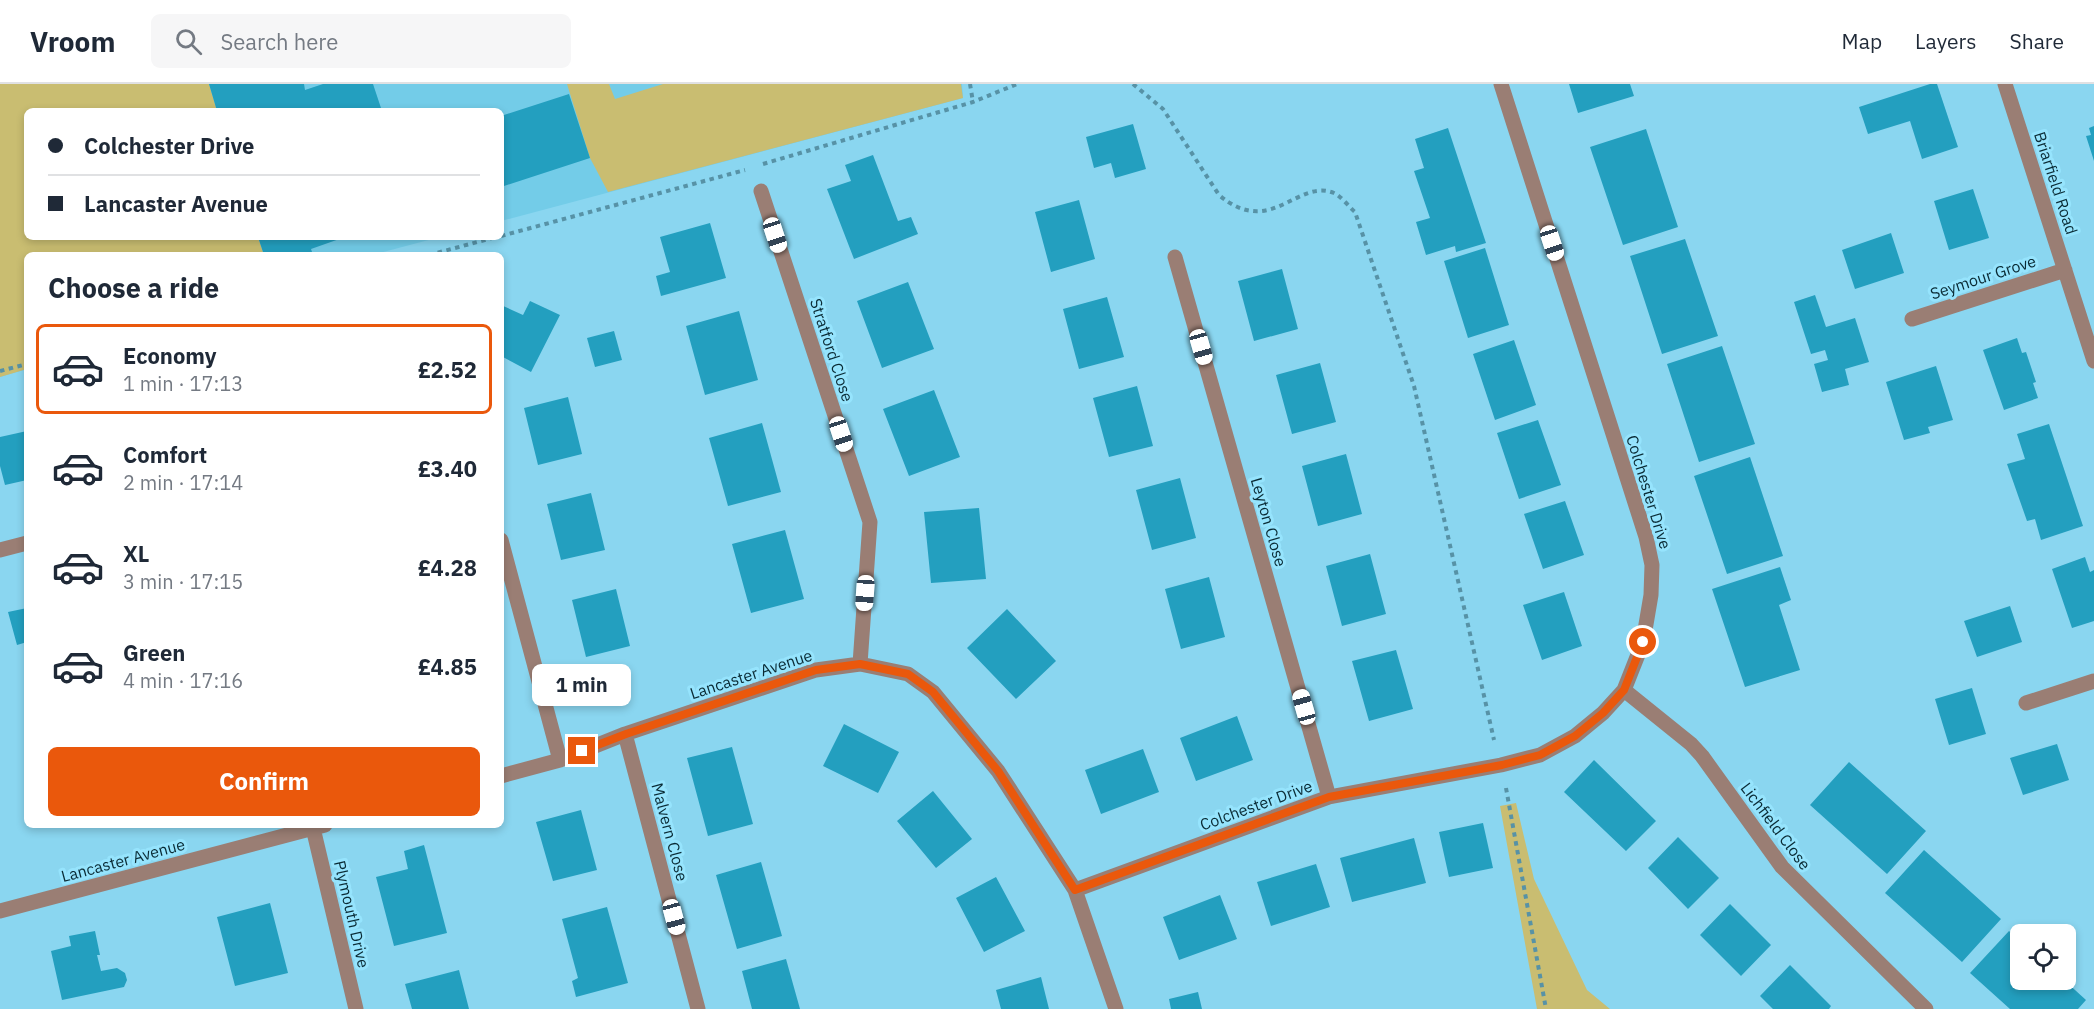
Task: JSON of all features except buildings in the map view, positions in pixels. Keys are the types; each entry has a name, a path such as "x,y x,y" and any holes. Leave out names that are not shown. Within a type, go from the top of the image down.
{"street":[{"name":"Colchester Drive","path":"1075,890 1329,797 1502,765 1540,755 1575,736 1603,713 1624,690 1643,642 1652,595 1652,565 1646,537 1501,84"},
{"name":"Briarfield Road","path":"2005,84 2094,362"},
{"name":"Stratford Close","path":"761,191 870,522 860,664"},
{"name":"Leyton Close","path":"1175,257 1329,797"},
{"name":"Seymour Grove","path":"1912,319 2065,270"},
{"path":"0,550 24,544"},
{"path":"504,551 560,760"},
{"name":"Lancaster Avenue","path":"504,775 560,760 626,734 816,670 860,664 908,674 933,692 998,771 1075,890 1116,1009"},
{"path":"2026,703 2094,681"},
{"name":"Lichfield Close","path":"1624,690 1691,744 1782,867 1926,1009"},
{"name":"Malvern Close","path":"626,734 698,1009"},
{"name":"Lancaster Avenue","path":"0,911 315,828"},
{"name":"Plymouth Drive","path":"319,828 356,1009"}],"path":[{"path":"970,84 973,102"},
{"path":"504,235 754,167 973,102 1017,84"},
{"path":"1133,84 1163,109 1219,195 1231,205 1249,211 1271,210 1314,191 1335,193 1355,212 1414,386 1502,765 1546,1009"},
{"path":"440,252 485,240"},
{"path":"0,371 24,365"}],"shaded area":[{"path":"0,84 962,84 963,98 504,220 504,108 24,108 24,240 429,240 383,252 24,252 24,370 0,377"},
{"path":"0,84 209,84 216,108 24,108 24,240 259,240 263,252 24,252 24,370 0,377"},
{"path":"567,84 609,84 615,99 663,84 961,84 963,98 608,192 590,158"},
{"path":"1516,803 1534,879 1587,990 1610,1009 1537,1009 1500,806"}],"route":[{"path":"582,751 816,670 860,664 908,674 933,692 998,771 1075,890 1329,797 1502,765 1540,755 1575,736 1603,713 1624,690 1643,642"}]}
